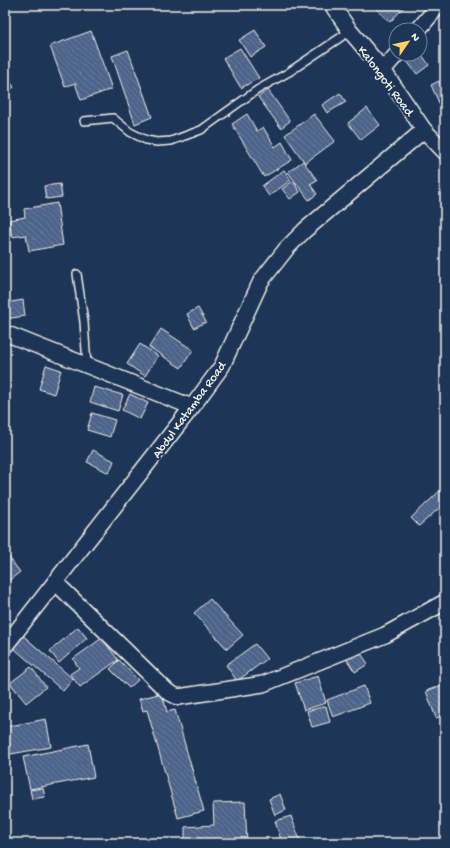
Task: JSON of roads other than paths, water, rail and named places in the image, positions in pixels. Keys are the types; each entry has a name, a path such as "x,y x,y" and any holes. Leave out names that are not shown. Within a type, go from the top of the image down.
{"street":[{"name":"Kalongoti Road","path":"332,5 350,31 383,70 424,130 445,152"},
{"path":"425,22 440,5"},
{"path":"383,70 390,62"},
{"name":"Abdul Katamba Road","path":"5,646 192,407 222,366 261,281 287,248 311,225 424,130"},
{"path":"5,333 192,407"},
{"path":"55,582 168,692 178,697 263,684 385,635 445,602"}],"lane":[{"path":"84,121 112,118 130,132 146,140 157,142 171,141 201,130 257,90 289,72 350,31"},
{"path":"77,274 84,322 87,366"}]}
